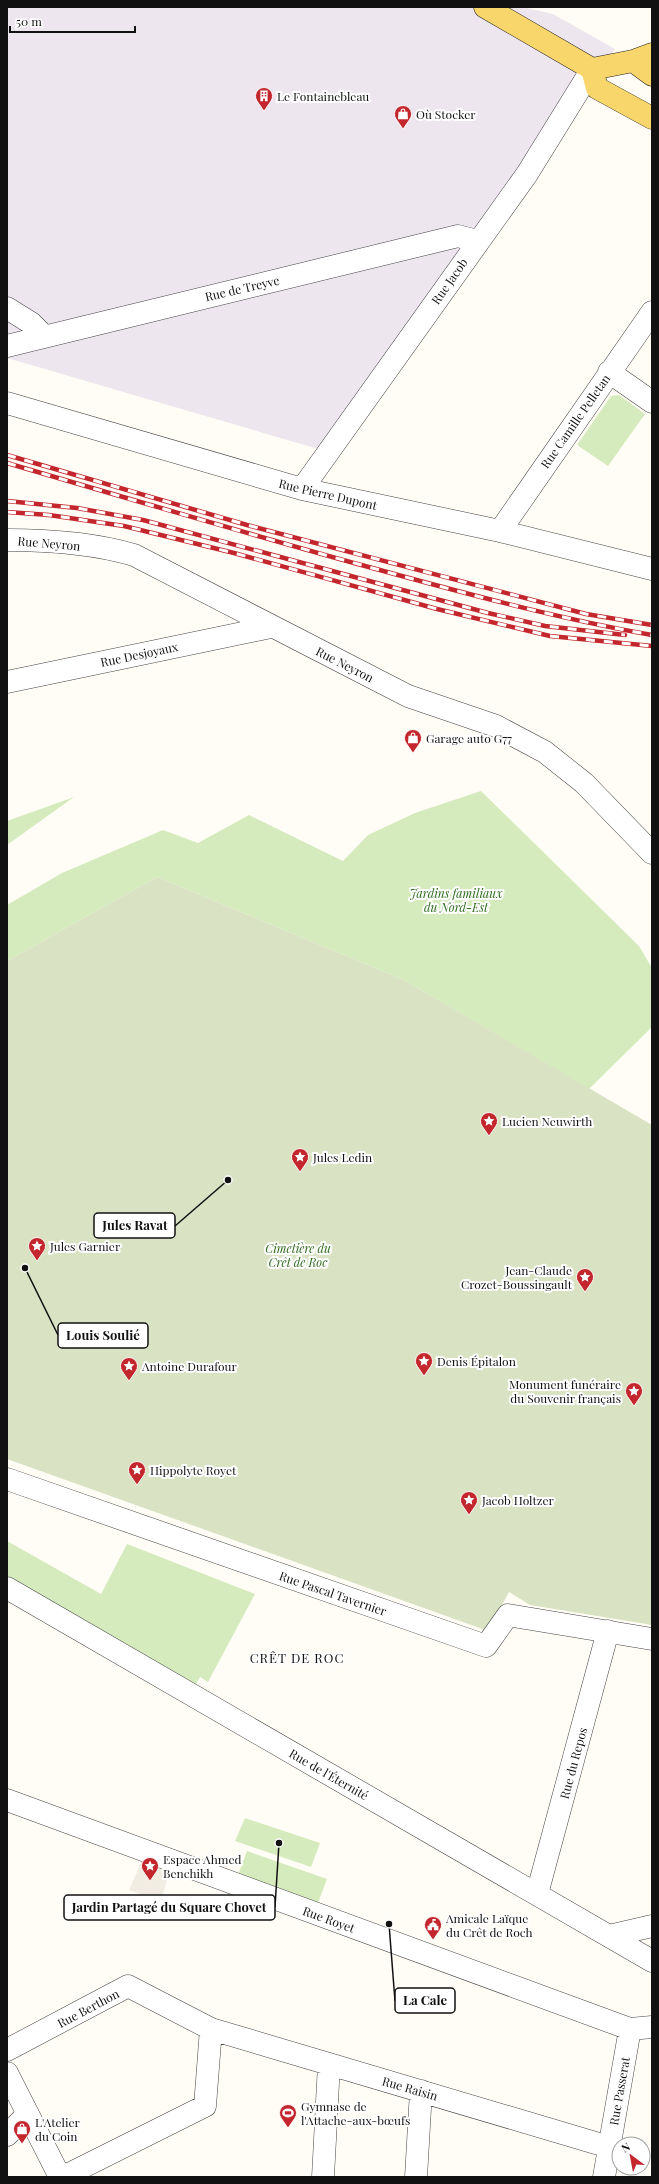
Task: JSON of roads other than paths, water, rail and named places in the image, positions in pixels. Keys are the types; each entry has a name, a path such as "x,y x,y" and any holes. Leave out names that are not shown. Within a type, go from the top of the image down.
{"main road":[{"path":"484,7 592,69 642,57 652,75"},
{"path":"592,69 597,88 652,118"}],"street":[{"name":"Rue Jacob","path":"302,489 477,241 527,174 592,69"},
{"name":"Rue de Treyve","path":"7,346 44,335 458,236 477,241"},
{"path":"7,308 31,323 44,335"},
{"name":"Rue Camille Pelletan","path":"500,531 652,312"},
{"path":"609,372 652,402"},
{"name":"Rue Pierre Dupont","path":"7,403 302,489 500,531 652,569"},
{"name":"Rue Neyron","path":"7,540 36,540 114,550 134,555 271,627 408,696 496,726 545,752 584,783 652,852"},
{"name":"Rue Desjoyaux","path":"7,682 271,627"},
{"name":"Rue Pascal Tavernier","path":"7,1479 486,1646 508,1615 652,1638"},
{"name":"Rue de l'Éternité","path":"7,1588 652,1961"},
{"name":"Rue du Repos","path":"537,1894 608,1631"},
{"name":"Rue Royet","path":"7,1800 630,2029 652,2027"},
{"path":"609,1936 652,1926"},
{"name":"Rue Berthon","path":"7,2050 128,1986 211,2029"},
{"path":"7,2072 62,2177 205,2106 211,2029"},
{"name":"Rue Raisin","path":"211,2029 609,2146"},
{"name":"Rue Passerat","path":"604,2177 630,2029"},
{"path":"323,2177 329,2064"},
{"path":"416,2177 421,2091"},
{"path":"7,2135 28,2114"}],"railway":[{"path":"7,455 247,525 586,614 652,625"},
{"path":"7,463 320,554 436,585 544,613 652,635"},
{"path":"7,501 77,508 143,520 488,613 545,626 625,635"},
{"path":"7,512 49,515 124,526 234,553 437,609 550,636 652,646"}],"place":[{"name":"Le Fontainebleau","path":"264,111"},
{"name":"Où Stocker","path":"403,129"},
{"name":"Garage auto G77","path":"413,753"},
{"name":"Lucien Neuwirth","path":"489,1136"},
{"name":"Jules Ledin","path":"300,1172"},
{"name":"Jules Ravat","path":"228,1180"},
{"name":"Jules Garnier","path":"37,1261"},
{"name":"Louis Soulié","path":"25,1268"},
{"name":"Jean-Claude Crozet-Boussingault","path":"585,1292"},
{"name":"Denis Épitalon","path":"424,1376"},
{"name":"Antoine Durafour","path":"129,1381"},
{"name":"Monument funéraire du Souvenir français","path":"634,1406"},
{"name":"Hippolyte Royet","path":"137,1485"},
{"name":"Jacob Holtzer","path":"469,1515"},
{"name":"Jardin Partagé du Square Chovet","path":"279,1843"},
{"name":"Espace Ahmed Benchikh","path":"150,1881"},
{"name":"La Cale","path":"389,1924"},
{"name":"Amicale Laïque du Crêt de Roch","path":"433,1940"},
{"name":"Gymnase de l'Attache-aux-bœufs","path":"288,2128"},
{"name":"L'Atelier du Coin","path":"22,2144"}],"district":[{"name":"CRÊT DE ROC","path":"297,1657"}],"park label":[{"name":"Jardins familiaux du Nord-Est","path":"456,900"},
{"name":"Cimetière du Crêt de Roc","path":"298,1255"}]}
